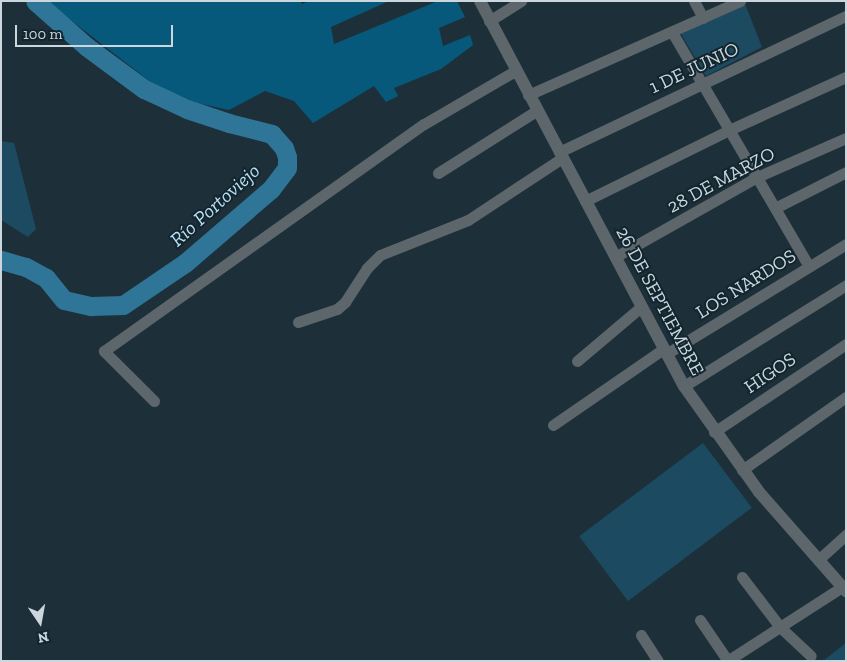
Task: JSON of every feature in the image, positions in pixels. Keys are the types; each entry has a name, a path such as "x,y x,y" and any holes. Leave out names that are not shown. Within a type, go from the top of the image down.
{"street":[{"name":"26 DE SEPTIEMBRE","path":"480,1 536,112 684,386 714,432 759,492 844,589"},
{"path":"489,21 521,1"},
{"path":"694,1 703,18"},
{"path":"528,95 740,1"},
{"name":"1 DE JUNIO","path":"298,322 337,309 345,302 367,268 380,255 468,220 560,155 701,84 846,16"},
{"path":"672,32 809,266"},
{"path":"154,401 104,351 424,124 515,71"},
{"path":"585,200 729,130 846,77"},
{"path":"438,173 536,112"},
{"name":"28 DE MARZO","path":"615,257 757,177 846,138"},
{"path":"775,208 846,172"},
{"name":"LOS NARDOS","path":"553,425 664,351 846,244"},
{"path":"684,386 846,286"},
{"path":"577,361 641,306"},
{"name":"HIGOS","path":"714,432 846,344"},
{"path":"742,470 846,398"},
{"path":"818,560 846,535"},
{"path":"742,577 780,627 811,656"},
{"path":"700,620 727,661 844,589"},
{"path":"641,635 658,661"}],"shaded area":[{"path":"46,1 300,1 302,4 309,1 389,1 331,27 334,44 438,1 457,1 465,17 439,28 443,46 470,35 473,45 441,69 394,88 398,96 386,102 374,86 313,123 294,101 265,91 229,110 197,103 156,86"},
{"path":"745,4 762,47 706,76 681,34"},
{"path":"1,141 14,143 36,229 28,237 1,220"},
{"path":"703,443 752,508 628,601 579,536"},
{"path":"846,643 846,661 823,661"}],"waterway":[{"name":"Río Portoviejo","path":"1,260 26,267 46,278 64,300 91,306 123,305 185,263 271,189 287,168 287,157 284,148 272,134 229,123 187,109 144,89 87,47 35,1"}]}
